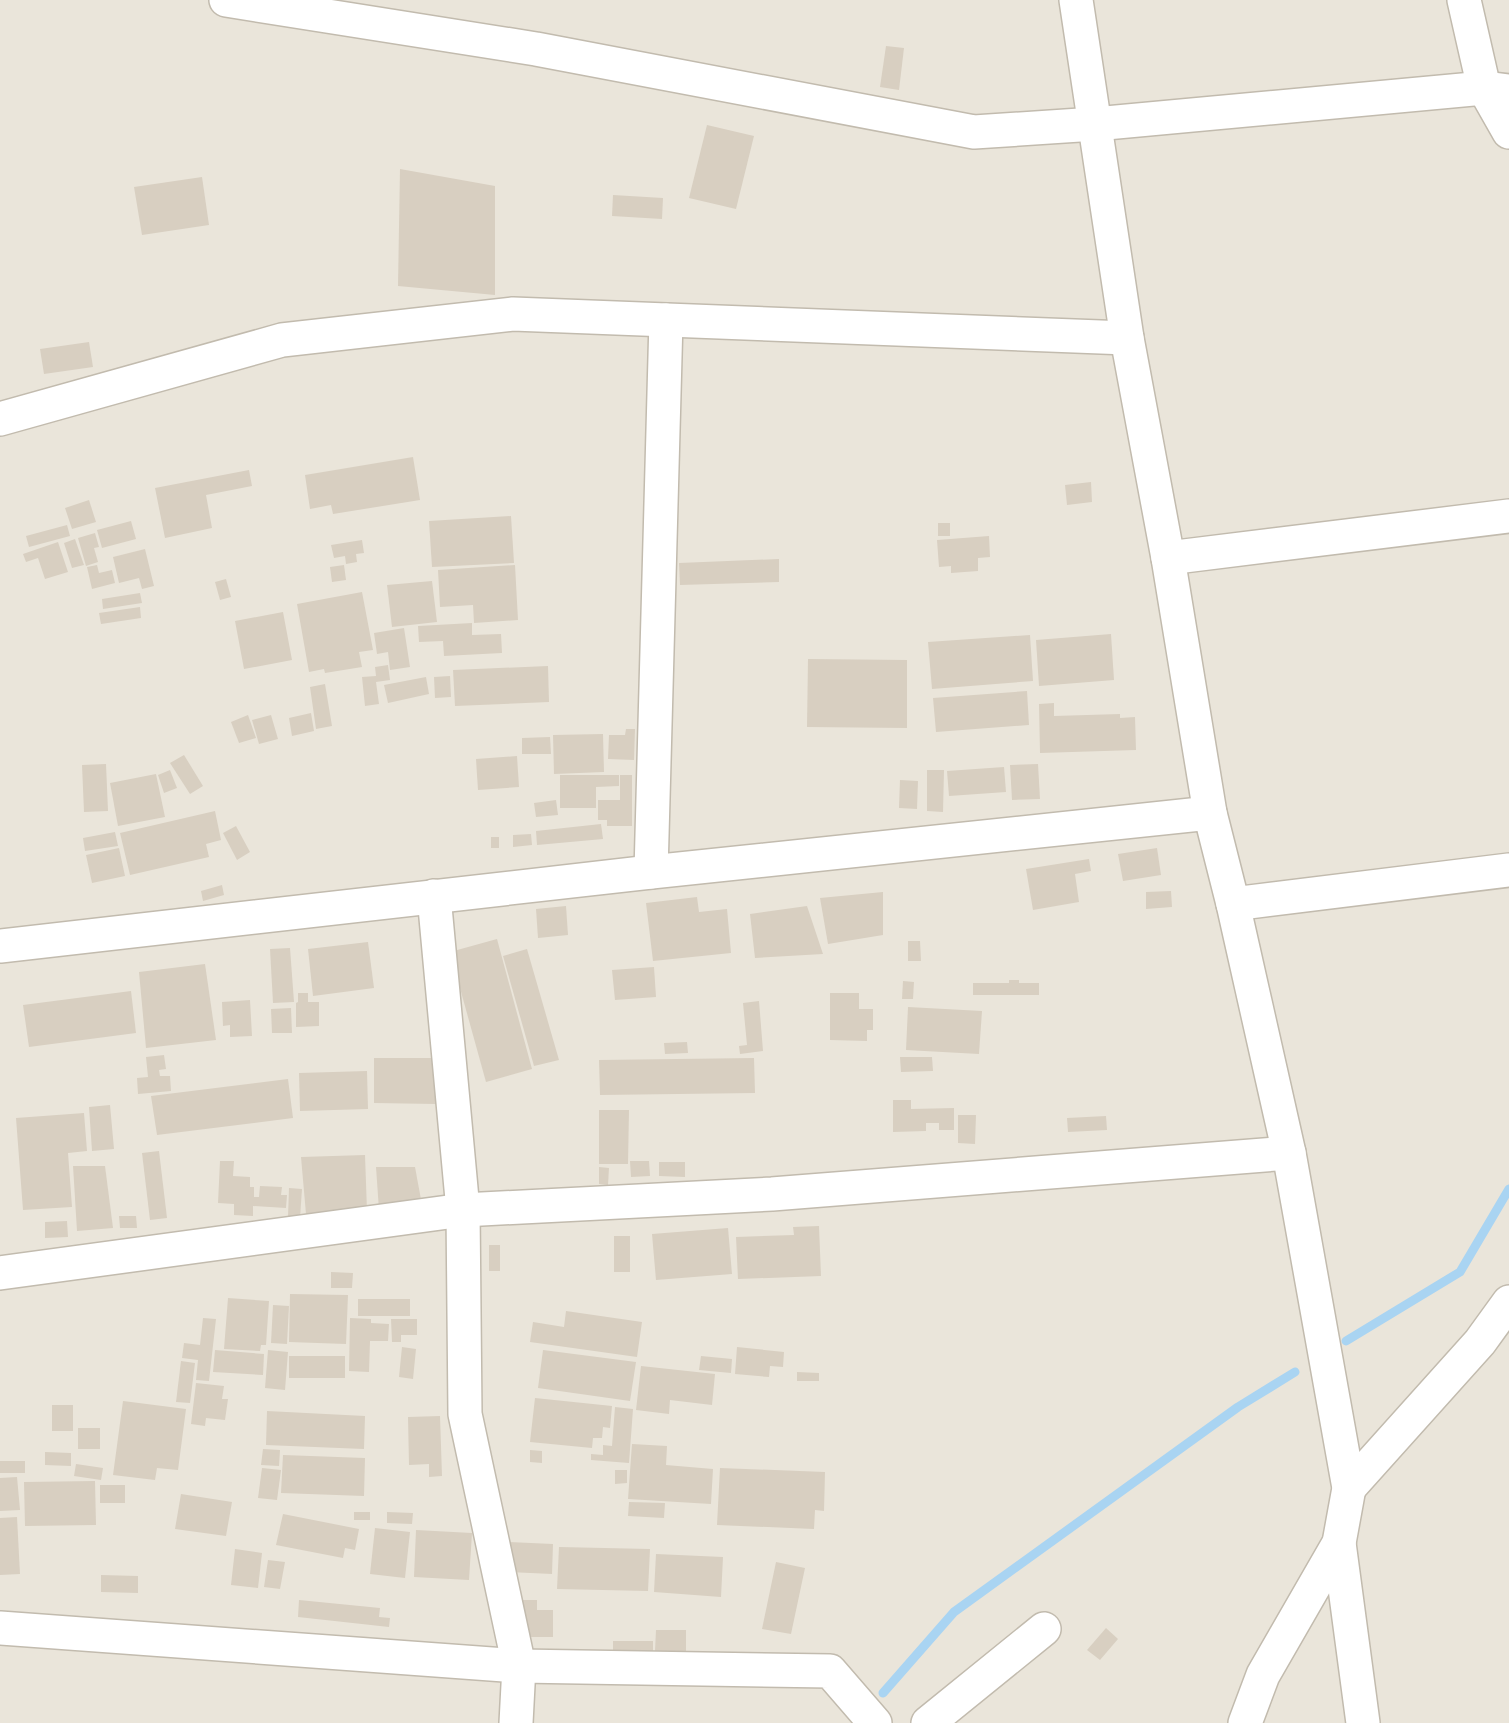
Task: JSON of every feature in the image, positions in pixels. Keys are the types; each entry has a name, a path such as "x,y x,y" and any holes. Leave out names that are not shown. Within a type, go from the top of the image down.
{"street":[{"path":"226,0 536,50 974,132 1497,90"},
{"path":"1076,0 1127,338 1168,558 1210,813 1233,904 1289,1153 1348,1488 1339,1543 1363,1723"},
{"path":"1464,0 1497,90 1509,132"},
{"path":"0,419 282,340 513,314 1127,338"},
{"path":"651,872 666,320"},
{"path":"1168,558 1509,516"},
{"path":"0,945 651,872 1210,813"},
{"path":"1233,904 1509,870"},
{"path":"434,896 463,1210 465,1414 519,1666 516,1723"},
{"path":"0,1273 463,1210 772,1194 1289,1153"},
{"path":"1348,1488 1495,1342 1509,1302"},
{"path":"1245,1723 1263,1675 1339,1543"},
{"path":"0,1628 519,1666 830,1671 875,1723"},
{"path":"928,1723 1044,1629"}],"shaded area":[{"path":"0,0 1509,0 1509,1723 0,1723"}],"building":[{"path":"886,46 904,48 899,90 880,87"},
{"path":"707,125 754,136 736,209 689,198"},
{"path":"400,169 495,186 495,295 398,286"},
{"path":"202,177 209,225 142,235 134,187"},
{"path":"613,195 663,198 662,219 612,216"},
{"path":"89,342 93,367 44,374 40,349"},
{"path":"413,457 420,500 333,514 331,505 310,509 305,475"},
{"path":"249,470 252,486 206,495 212,528 165,538 155,488"},
{"path":"1091,482 1092,502 1067,505 1065,485"},
{"path":"89,500 96,522 72,529 65,508"},
{"path":"511,516 514,563 432,567 429,521"},
{"path":"131,521 136,539 102,548 97,530"},
{"path":"938,523 950,523 950,536 938,536"},
{"path":"67,525 70,536 29,547 26,536"},
{"path":"95,533 99,547 94,548 98,562 86,566 78,538"},
{"path":"989,536 990,557 978,558 978,571 951,573 951,566 939,567 937,540"},
{"path":"75,539 84,565 72,568 64,543"},
{"path":"362,540 364,553 356,554 357,562 346,564 345,556 334,558 331,545"},
{"path":"58,542 68,572 45,579 38,558 26,562 23,554"},
{"path":"145,549 154,586 142,589 139,578 119,583 113,557"},
{"path":"779,559 779,582 680,585 679,563"},
{"path":"97,565 99,573 112,570 115,583 92,589 87,567"},
{"path":"344,565 346,580 332,582 330,567"},
{"path":"515,565 518,620 474,623 473,605 440,607 438,570"},
{"path":"226,579 231,597 220,600 215,582"},
{"path":"432,581 437,622 392,627 387,585"},
{"path":"362,592 373,650 359,652 362,667 325,673 324,669 309,672 297,604"},
{"path":"140,593 142,603 103,609 102,599"},
{"path":"140,607 141,618 101,624 99,613"},
{"path":"283,612 292,660 244,669 235,621"},
{"path":"472,623 472,635 501,634 502,653 444,656 443,641 419,642 418,626"},
{"path":"404,628 410,667 390,670 388,652 377,654 374,633"},
{"path":"1111,634 1114,680 1039,686 1036,640"},
{"path":"1030,635 1033,681 932,689 928,642"},
{"path":"808,659 907,660 907,728 807,727"},
{"path":"388,665 390,680 376,682 379,704 365,706 362,677 376,676 375,667"},
{"path":"548,666 549,702 455,706 453,670"},
{"path":"450,676 451,697 435,698 434,677"},
{"path":"426,677 429,694 388,703 384,685"},
{"path":"325,684 332,726 316,729 310,687"},
{"path":"1027,691 1029,725 936,732 933,698"},
{"path":"1054,703 1054,716 1120,714 1120,718 1135,717 1136,750 1040,753 1039,704"},
{"path":"311,713 314,731 292,736 289,718"},
{"path":"248,715 256,738 239,743 231,722"},
{"path":"271,715 278,739 259,744 252,720"},
{"path":"626,729 635,729 634,760 608,759 609,735 625,735"},
{"path":"603,734 604,772 554,774 553,735"},
{"path":"550,737 551,754 522,754 522,738"},
{"path":"184,755 203,786 190,794 170,763"},
{"path":"517,756 519,787 478,790 476,759"},
{"path":"106,764 108,811 84,812 82,765"},
{"path":"1038,764 1040,799 1012,800 1010,765"},
{"path":"1004,767 1006,792 949,796 947,771"},
{"path":"170,770 177,788 164,793 158,775"},
{"path":"927,770 944,770 943,812 927,811"},
{"path":"156,774 165,817 118,826 110,783"},
{"path":"560,775 619,775 619,786 596,787 596,808 560,808"},
{"path":"620,775 632,775 632,826 607,826 607,820 598,820 598,800 620,800"},
{"path":"900,780 918,781 917,809 899,808"},
{"path":"556,800 558,815 536,817 534,803"},
{"path":"215,811 221,840 206,844 209,857 130,875 120,833"},
{"path":"601,824 603,839 537,845 536,831"},
{"path":"236,826 250,852 237,860 223,833"},
{"path":"115,832 118,846 85,851 83,838"},
{"path":"531,834 532,845 513,847 513,835"},
{"path":"491,837 499,837 499,848 491,848"},
{"path":"119,848 125,876 92,883 86,855"},
{"path":"1157,848 1161,875 1123,881 1118,854"},
{"path":"1089,859 1091,871 1075,874 1079,902 1033,910 1026,869"},
{"path":"222,885 224,895 203,901 201,891"},
{"path":"1171,891 1172,907 1146,909 1146,892"},
{"path":"883,892 883,935 828,944 820,898"},
{"path":"697,897 699,912 727,909 731,953 653,961 646,903"},
{"path":"566,906 568,935 538,938 536,909"},
{"path":"807,906 823,954 755,958 750,914"},
{"path":"497,939 532,1069 486,1082 450,952"},
{"path":"908,941 920,941 921,961 908,961"},
{"path":"368,942 374,988 313,996 308,949"},
{"path":"290,948 294,1002 273,1003 270,949"},
{"path":"527,949 559,1060 534,1066 503,956"},
{"path":"205,964 216,1040 146,1048 139,972"},
{"path":"654,967 656,997 615,1000 612,970"},
{"path":"1009,980 1019,980 1019,983 1039,983 1039,995 973,995 973,983 1009,983"},
{"path":"903,981 914,982 913,999 902,999"},
{"path":"131,991 136,1033 29,1047 23,1005"},
{"path":"298,993 308,993 308,1002 319,1002 319,1026 296,1027"},
{"path":"830,993 859,993 859,1009 873,1009 873,1030 867,1030 867,1041 830,1040"},
{"path":"250,1000 252,1036 230,1037 230,1025 223,1026 222,1002"},
{"path":"759,1001 763,1051 740,1054 739,1046 747,1045 743,1003"},
{"path":"908,1007 982,1011 979,1054 906,1050"},
{"path":"291,1008 292,1033 272,1033 271,1009"},
{"path":"687,1042 688,1053 665,1054 664,1043"},
{"path":"164,1055 166,1069 159,1070 160,1076 170,1076 171,1091 138,1094 137,1078 148,1077 146,1057"},
{"path":"900,1057 932,1057 933,1071 901,1072"},
{"path":"374,1058 436,1058 436,1104 374,1103"},
{"path":"754,1058 755,1093 600,1095 599,1060"},
{"path":"367,1071 368,1109 300,1111 299,1073"},
{"path":"288,1079 293,1118 157,1135 151,1096"},
{"path":"893,1100 911,1100 911,1109 954,1108 954,1130 939,1130 939,1123 926,1123 926,1131 893,1132"},
{"path":"110,1105 114,1149 92,1151 89,1107"},
{"path":"599,1110 629,1110 628,1164 599,1164"},
{"path":"84,1113 87,1151 68,1153 72,1207 23,1210 16,1118"},
{"path":"958,1115 976,1115 975,1144 958,1143"},
{"path":"1106,1116 1107,1130 1068,1132 1067,1118"},
{"path":"159,1151 167,1218 150,1220 142,1153"},
{"path":"365,1155 367,1211 306,1214 301,1157"},
{"path":"220,1161 234,1161 233,1176 250,1177 250,1187 254,1187 254,1197 259,1197 260,1186 282,1187 281,1195 287,1195 286,1208 253,1206 253,1216 234,1215 234,1204 218,1203"},
{"path":"630,1161 649,1161 650,1176 631,1177"},
{"path":"659,1162 685,1162 685,1177 659,1176"},
{"path":"73,1166 105,1166 113,1228 77,1231"},
{"path":"376,1167 415,1167 422,1205 379,1210"},
{"path":"599,1167 609,1168 608,1185 599,1184"},
{"path":"289,1188 302,1189 300,1218 288,1217"},
{"path":"119,1216 136,1216 137,1228 120,1228"},
{"path":"67,1221 68,1237 45,1238 45,1222"},
{"path":"819,1226 821,1276 738,1279 736,1237 794,1235 793,1227"},
{"path":"728,1228 732,1274 656,1280 652,1234"},
{"path":"614,1236 630,1236 630,1272 614,1272"},
{"path":"489,1245 500,1245 500,1271 489,1271"},
{"path":"331,1272 353,1273 352,1288 331,1288"},
{"path":"290,1294 348,1295 346,1344 289,1342"},
{"path":"228,1298 269,1301 266,1345 261,1345 260,1351 224,1349"},
{"path":"358,1299 410,1299 410,1316 358,1316"},
{"path":"273,1305 289,1306 287,1344 271,1343"},
{"path":"566,1311 642,1322 637,1357 530,1342 533,1322 564,1327"},
{"path":"203,1318 216,1319 209,1381 196,1380 198,1360 182,1358 184,1343 200,1345"},
{"path":"350,1318 371,1319 371,1323 389,1324 388,1341 370,1341 369,1372 349,1371"},
{"path":"391,1319 417,1319 417,1335 401,1335 401,1342 392,1342"},
{"path":"402,1347 416,1349 413,1379 399,1377"},
{"path":"737,1347 784,1352 783,1367 770,1366 769,1377 735,1374"},
{"path":"215,1350 264,1354 263,1375 213,1372"},
{"path":"268,1350 288,1352 285,1390 265,1388"},
{"path":"543,1350 636,1362 630,1401 538,1388"},
{"path":"289,1356 345,1356 345,1378 289,1378"},
{"path":"701,1356 732,1359 731,1373 699,1370"},
{"path":"181,1361 195,1363 190,1403 176,1402"},
{"path":"641,1366 715,1374 712,1405 670,1400 669,1414 636,1410"},
{"path":"797,1372 819,1373 819,1381 797,1381"},
{"path":"196,1383 224,1386 222,1399 228,1399 225,1420 206,1418 205,1426 191,1424"},
{"path":"535,1398 612,1406 610,1428 603,1427 602,1438 593,1438 592,1448 530,1442"},
{"path":"123,1401 186,1409 178,1470 157,1468 155,1480 113,1475"},
{"path":"52,1405 73,1405 73,1431 52,1431"},
{"path":"615,1407 633,1409 629,1463 591,1460 591,1454 603,1455 603,1445 612,1446"},
{"path":"267,1411 365,1416 364,1449 266,1445"},
{"path":"440,1416 442,1476 429,1477 429,1464 409,1465 408,1417"},
{"path":"78,1428 100,1428 100,1449 78,1449"},
{"path":"632,1444 667,1446 666,1465 713,1469 711,1504 628,1499"},
{"path":"263,1449 280,1450 279,1466 261,1465"},
{"path":"530,1450 542,1451 542,1463 530,1462"},
{"path":"45,1452 71,1453 71,1466 45,1465"},
{"path":"283,1455 365,1458 364,1496 281,1493"},
{"path":"0,1461 25,1461 25,1473 0,1473"},
{"path":"76,1464 103,1468 101,1480 74,1476"},
{"path":"262,1468 281,1470 277,1500 258,1498"},
{"path":"720,1468 825,1472 824,1511 815,1510 814,1529 717,1525"},
{"path":"615,1470 627,1470 627,1483 615,1484"},
{"path":"17,1477 20,1510 0,1511 0,1478"},
{"path":"95,1481 96,1525 25,1526 24,1482"},
{"path":"100,1485 125,1485 125,1503 100,1503"},
{"path":"181,1494 232,1502 226,1536 175,1529"},
{"path":"629,1502 665,1503 664,1518 628,1516"},
{"path":"354,1512 370,1512 370,1520 354,1520"},
{"path":"387,1512 413,1513 412,1524 387,1523"},
{"path":"283,1514 359,1529 355,1550 345,1548 343,1558 276,1545"},
{"path":"17,1517 20,1574 0,1575 0,1518"},
{"path":"375,1528 410,1532 405,1578 370,1574"},
{"path":"416,1530 472,1533 469,1580 414,1577"},
{"path":"509,1542 553,1544 552,1574 509,1572"},
{"path":"559,1547 650,1549 648,1591 557,1589"},
{"path":"235,1549 262,1553 258,1588 231,1585"},
{"path":"656,1554 723,1557 721,1597 654,1592"},
{"path":"268,1560 285,1562 280,1589 264,1587"},
{"path":"776,1562 805,1568 791,1634 762,1629"},
{"path":"101,1575 138,1576 138,1593 101,1592"},
{"path":"299,1600 380,1608 379,1617 390,1618 389,1627 298,1617"},
{"path":"517,1600 537,1600 537,1610 553,1610 553,1637 517,1637"},
{"path":"1106,1628 1118,1639 1100,1660 1087,1650"},
{"path":"656,1630 686,1630 686,1651 655,1651"},
{"path":"613,1641 653,1641 653,1651 613,1651"}],"waterway":[{"path":"1346,1341 1460,1272 1509,1189"},
{"path":"883,1693 954,1612 1238,1407 1295,1372"}]}
